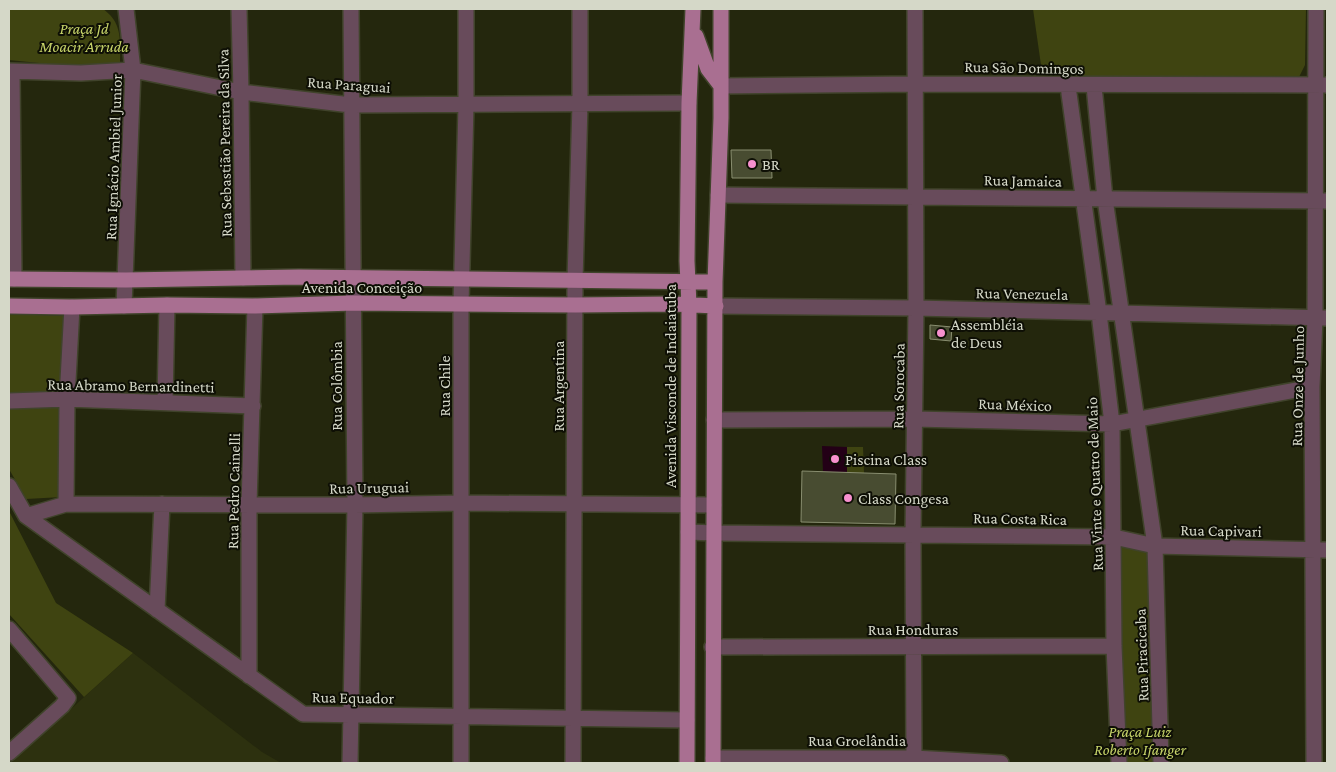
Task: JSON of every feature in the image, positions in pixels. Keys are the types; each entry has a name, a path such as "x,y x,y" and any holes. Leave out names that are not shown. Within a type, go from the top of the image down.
{"main road":[{"name":"Avenida Visconde de Indaiatuba","path":"687,763 689,103 693,9"},
{"path":"713,761 715,282 721,86 721,9"},
{"path":"693,28 708,69 721,86"},
{"name":"Avenida Conceição","path":"11,278 126,280 352,278 715,282"},
{"name":"Avenida Conceição","path":"9,306 255,306 354,303 716,306"}],"street":[{"name":"Rua Ignácio Ambiel Junior","path":"124,306 133,70 126,9"},
{"name":"Rua Sebastião Pereira da Silva","path":"238,9 243,278"},
{"name":"Rua Colômbia","path":"350,763 354,505 351,9"},
{"name":"Rua Chile","path":"461,763 461,305 466,105 466,9"},
{"name":"Rua Argentina","path":"573,763 575,280 580,104 580,9"},
{"name":"Rua Sorocaba","path":"914,761 915,9"},
{"name":"Rua Onze de Junho","path":"1314,763 1321,550 1312,387 1321,318 1322,201 1322,86 1316,9"},
{"name":"Rua Paraguai","path":"10,71 81,73 133,70 241,92 351,105 689,103"},
{"path":"10,71 11,278"},
{"name":"Rua São Domingos","path":"721,86 916,84 1322,86"},
{"name":"Rua Vinte e Quatro de Maio","path":"1068,86 1112,424 1114,646 1119,763"},
{"path":"1094,86 1105,199 1120,313 1155,546"},
{"name":"Rua Jamaica","path":"718,196 915,196 1322,201"},
{"path":"166,402 167,305"},
{"name":"Rua Pedro Cainelli","path":"249,676 249,504 255,306"},
{"name":"Rua Venezuela","path":"716,306 916,308 1321,318"},
{"path":"66,504 67,399 72,307"},
{"name":"Rua México","path":"714,420 915,419 1112,424 1312,387"},
{"name":"Rua Abramo Bernardinetti","path":"9,401 67,399 253,406"},
{"name":"Rua Equador","path":"9,486 26,516 303,714 687,720"},
{"name":"Rua Uruguai","path":"26,516 66,504 354,505 462,503 714,506"},
{"path":"157,610 162,504"},
{"name":"Rua Costa Rica","path":"688,532 715,534 1114,537"},
{"name":"Rua Capivari","path":"1114,537 1155,546 1321,550"},
{"name":"Rua Piracicaba","path":"1155,546 1161,763"},
{"path":"9,629 68,698 62,706 9,753"},
{"name":"Rua Honduras","path":"712,647 1114,646"},
{"name":"Rua Groelândia","path":"713,761 1001,763"}],"shaded area":[{"name":"Piscina Class","path":"822,446 847,447 847,472 823,472"},
{"path":"133,653 262,752 281,763 11,763"}],"green space":[{"name":"Praça Jd Moacir Arruda","path":"9,9 103,9 117,26 120,40 120,63 79,67 9,60"},
{"path":"1033,9 1306,9 1305,65 1298,79 1043,79"},
{"path":"9,314 64,316 61,401 62,497 26,499 9,469"},
{"path":"847,447 863,447 864,473 847,472"},
{"path":"9,511 56,603 133,653 84,697 9,614"},
{"name":"Praça Luiz Roberto Ifanger","path":"1114,537 1155,546 1161,763 1119,763"}],"building":[{"name":"BR","path":"731,150 771,150 772,178 732,178"},
{"name":"Assembléia de Deus","path":"930,325 952,327 951,341 930,339"},
{"name":"Class Congesa","path":"802,471 896,474 895,524 801,522"}],"place":[{"name":"BR","path":"752,164"},
{"name":"Assembléia de Deus","path":"941,333"},
{"name":"Piscina Class","path":"835,459"},
{"name":"Class Congesa","path":"848,498"}]}
